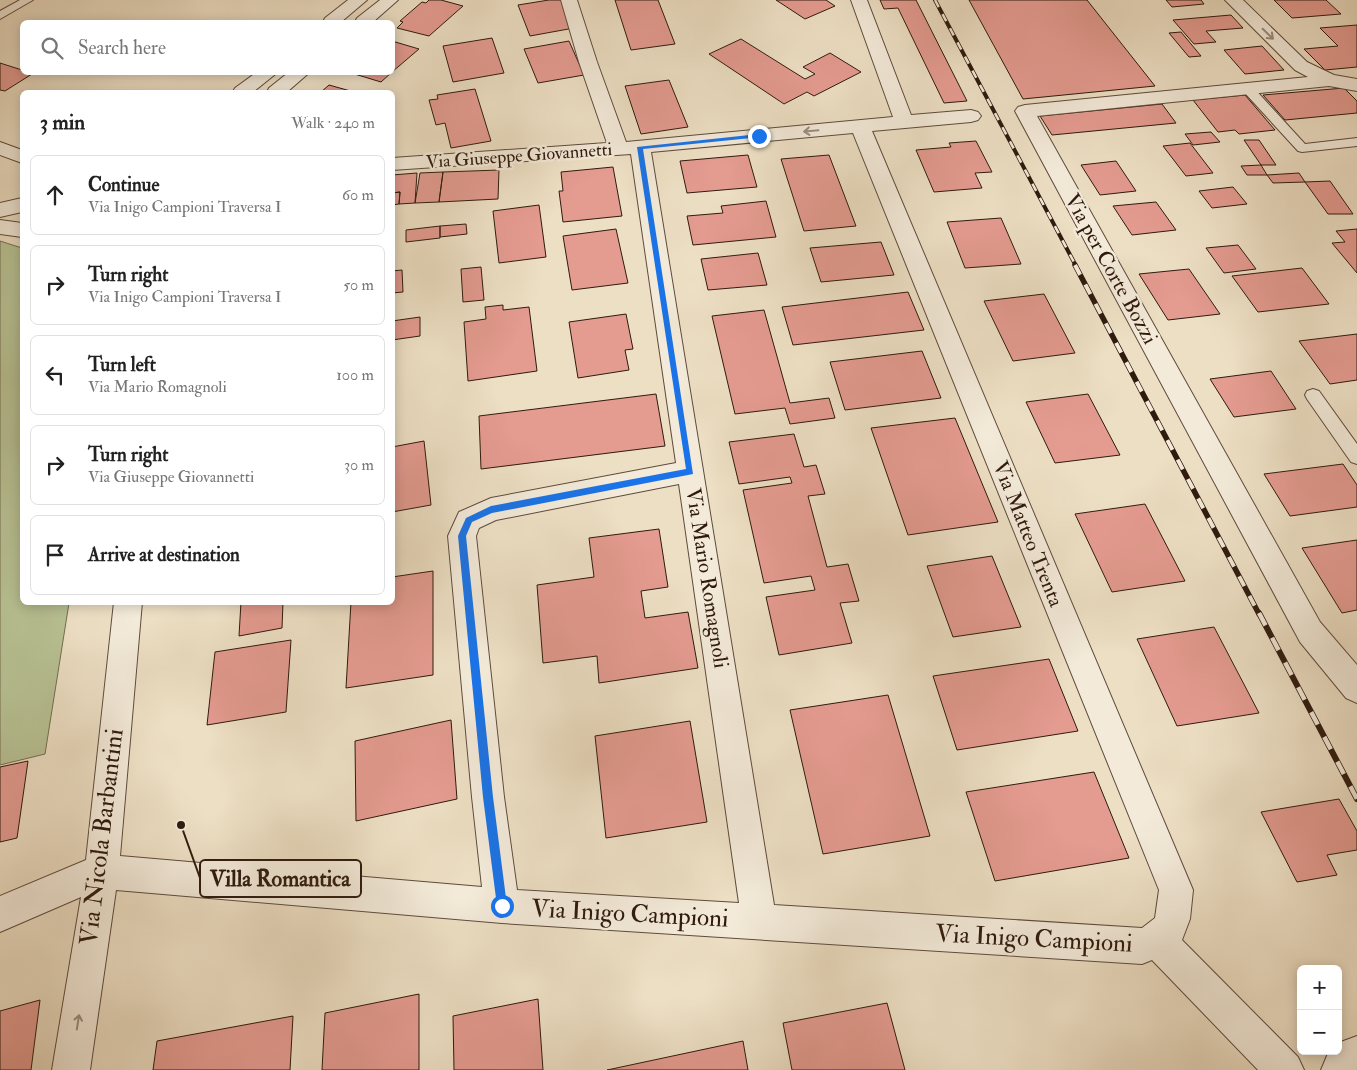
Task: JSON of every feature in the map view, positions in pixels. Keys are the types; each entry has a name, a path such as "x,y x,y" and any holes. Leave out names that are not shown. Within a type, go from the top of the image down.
{"street":[{"path":"334,20 359,0"},
{"path":"365,20 390,0"},
{"name":"Via Mario Romagnoli","path":"569,0 588,62 630,148 690,471 759,921"},
{"path":"858,0 904,122 971,116"},
{"name":"Via per Corte Bozzi","path":"1233,0 1302,66 1329,80"},
{"path":"245,90 265,75"},
{"path":"278,90 297,75"},
{"name":"Via per Corte Bozzi","path":"1357,85 1329,80 1025,111 1310,632 1357,688"},
{"name":"Via Giuseppe Giovannetti","path":"395,164 630,148 904,122"},
{"name":"Via Matteo Trenta","path":"860,126 1176,890 1171,928 1158,941"},
{"path":"0,148 20,156"},
{"path":"0,210 20,205"},
{"path":"0,227 20,230"},
{"path":"502,906 488,797 462,536 469,520 491,510 690,471"},
{"name":"Via Nicola Barbantini","path":"71,1070 102,870 128,605"},
{"path":"0,914 102,870"},
{"name":"Via Inigo Campioni","path":"102,870 129,875 502,906 1142,946 1158,941"},
{"path":"1158,941 1285,1070"},
{"path":"1340,1070 1344,1060 1357,1056"}],"lane":[{"path":"0,16 28,0"},
{"path":"1248,89 1302,148 1357,142"},
{"path":"1313,395 1357,457"}],"green space":[{"path":"0,241 20,247 20,605 69,605 45,754 0,765"}],"building":[{"path":"429,0 441,0 463,6 429,36 397,28 403,22 400,21 422,2 426,3"},
{"path":"562,0 574,28 530,36 518,5"},
{"path":"615,0 658,0 675,44 631,50"},
{"path":"776,0 826,0 835,6 805,19"},
{"path":"880,0 916,0 967,101 944,103 898,8 884,9"},
{"path":"969,0 1087,0 1155,86 1023,99"},
{"path":"1166,0 1201,0 1204,4 1172,7"},
{"path":"1274,0 1326,0 1341,14 1292,18"},
{"path":"1231,15 1243,28 1206,31 1216,42 1194,44 1173,20"},
{"path":"1357,25 1357,67 1325,70 1304,49 1338,46 1320,28"},
{"path":"1181,32 1201,56 1189,57 1169,33"},
{"path":"492,38 504,73 453,82 443,46"},
{"path":"741,39 805,79 815,74 803,67 830,53 861,72 814,96 807,92 784,104 709,54"},
{"path":"569,41 584,75 538,83 524,49"},
{"path":"395,42 419,49 395,69"},
{"path":"1262,46 1284,70 1245,74 1224,50"},
{"path":"0,63 20,69 20,75 30,75 5,91 0,90"},
{"path":"358,75 389,75 381,82"},
{"path":"669,80 688,127 641,134 625,86"},
{"path":"329,85 347,90 323,90"},
{"path":"1344,88 1357,101 1357,113 1285,120 1263,95"},
{"path":"475,89 491,141 451,148 445,123 436,125 429,100 438,99 437,95"},
{"path":"1245,95 1275,130 1239,134 1235,130 1218,132 1193,100"},
{"path":"1162,104 1176,123 1052,135 1040,116"},
{"path":"1211,132 1220,142 1193,145 1185,134"},
{"path":"1244,140 1259,140 1276,165 1261,165"},
{"path":"976,141 992,172 975,173 982,188 934,192 916,150 951,147 949,143"},
{"path":"1190,143 1213,173 1186,176 1163,146"},
{"path":"748,155 757,187 687,193 680,161"},
{"path":"829,155 856,226 804,231 781,159"},
{"path":"1116,161 1136,191 1100,195 1081,165"},
{"path":"1261,165 1267,175 1247,175 1241,166"},
{"path":"613,167 622,216 563,222 559,191 563,191 561,172"},
{"path":"499,170 498,199 439,202 443,172"},
{"path":"443,172 439,202 415,203 420,173"},
{"path":"417,173 415,203 399,204 400,192 395,193 395,175"},
{"path":"1299,173 1305,182 1273,183 1267,175"},
{"path":"1330,181 1353,214 1328,214 1305,182"},
{"path":"1233,187 1247,204 1212,208 1199,191"},
{"path":"400,192 399,204 395,205 395,193"},
{"path":"766,201 776,237 693,245 687,216 723,213 721,206"},
{"path":"1156,202 1176,230 1132,235 1113,206"},
{"path":"539,205 546,257 499,263 493,211"},
{"path":"1001,218 1021,264 965,268 947,222"},
{"path":"466,224 467,234 440,237 440,226"},
{"path":"440,226 440,238 406,242 406,230"},
{"path":"616,229 628,283 572,290 563,236"},
{"path":"1357,229 1357,273 1332,243 1345,242 1336,231"},
{"path":"881,242 894,275 821,282 810,248"},
{"path":"1238,245 1256,269 1224,273 1206,248"},
{"path":"758,253 767,285 708,290 701,259"},
{"path":"481,267 484,300 463,302 461,269"},
{"path":"1302,268 1329,304 1258,312 1232,276"},
{"path":"1189,269 1220,314 1168,320 1139,274"},
{"path":"402,270 403,292 395,293 395,271"},
{"path":"908,292 924,330 793,345 782,307"},
{"path":"1044,294 1075,353 1013,361 984,301"},
{"path":"503,305 503,310 529,307 537,371 468,381 464,322 486,319 485,307"},
{"path":"764,310 790,403 829,398 835,418 790,424 785,408 735,414 712,316"},
{"path":"626,314 633,349 625,350 629,370 578,378 569,322"},
{"path":"420,317 420,336 395,340 395,321"},
{"path":"1357,334 1357,380 1330,384 1299,341"},
{"path":"922,351 941,398 845,410 830,362"},
{"path":"1271,371 1296,409 1234,417 1210,379"},
{"path":"656,394 665,446 481,469 479,416"},
{"path":"1088,394 1120,455 1055,463 1026,402"},
{"path":"955,418 998,522 908,535 871,428"},
{"path":"794,434 804,467 816,465 825,494 808,496 827,567 848,564 859,601 840,603 852,643 779,655 766,597 815,590 811,576 764,583 743,490 792,483 790,477 739,484 729,442"},
{"path":"424,441 431,505 395,511 395,446"},
{"path":"1343,464 1357,485 1357,507 1290,516 1264,474"},
{"path":"1145,504 1185,581 1112,592 1075,514"},
{"path":"659,529 668,587 641,591 645,618 688,612 698,668 599,683 597,656 543,663 537,585 594,577 589,538"},
{"path":"1357,540 1357,610 1342,613 1302,548"},
{"path":"992,556 1021,627 953,637 927,566"},
{"path":"433,571 433,675 346,688 351,605 395,605 395,577"},
{"path":"241,605 283,605 282,628 239,636"},
{"path":"1214,627 1259,713 1177,726 1137,639"},
{"path":"291,640 286,712 207,725 215,652"},
{"path":"1049,659 1078,731 957,750 933,676"},
{"path":"888,695 930,836 823,854 790,710"},
{"path":"451,720 457,799 356,821 355,741"},
{"path":"690,721 707,822 606,838 595,736"},
{"path":"28,761 17,838 0,842 0,767"},
{"path":"1094,772 1129,858 995,881 966,792"},
{"path":"1339,799 1357,831 1357,850 1327,855 1337,875 1297,882 1261,812"},
{"path":"419,994 419,1070 322,1070 325,1013"},
{"path":"538,999 543,1070 454,1070 453,1016"},
{"path":"40,1000 31,1070 0,1070 0,1011"},
{"path":"887,1003 905,1070 792,1070 783,1023"},
{"path":"293,1016 290,1070 153,1070 157,1041"},
{"path":"743,1041 748,1070 607,1070"}],"railway":[{"path":"935,0 1076,266"},
{"path":"1075,265 1259,614"},
{"path":"1259,613 1357,799"}],"place":[{"name":"Villa Romantica","path":"181,825"}],"route":[{"path":"502,906 488,797 462,536 469,520 491,510 690,471 640,147 759,136"}]}
